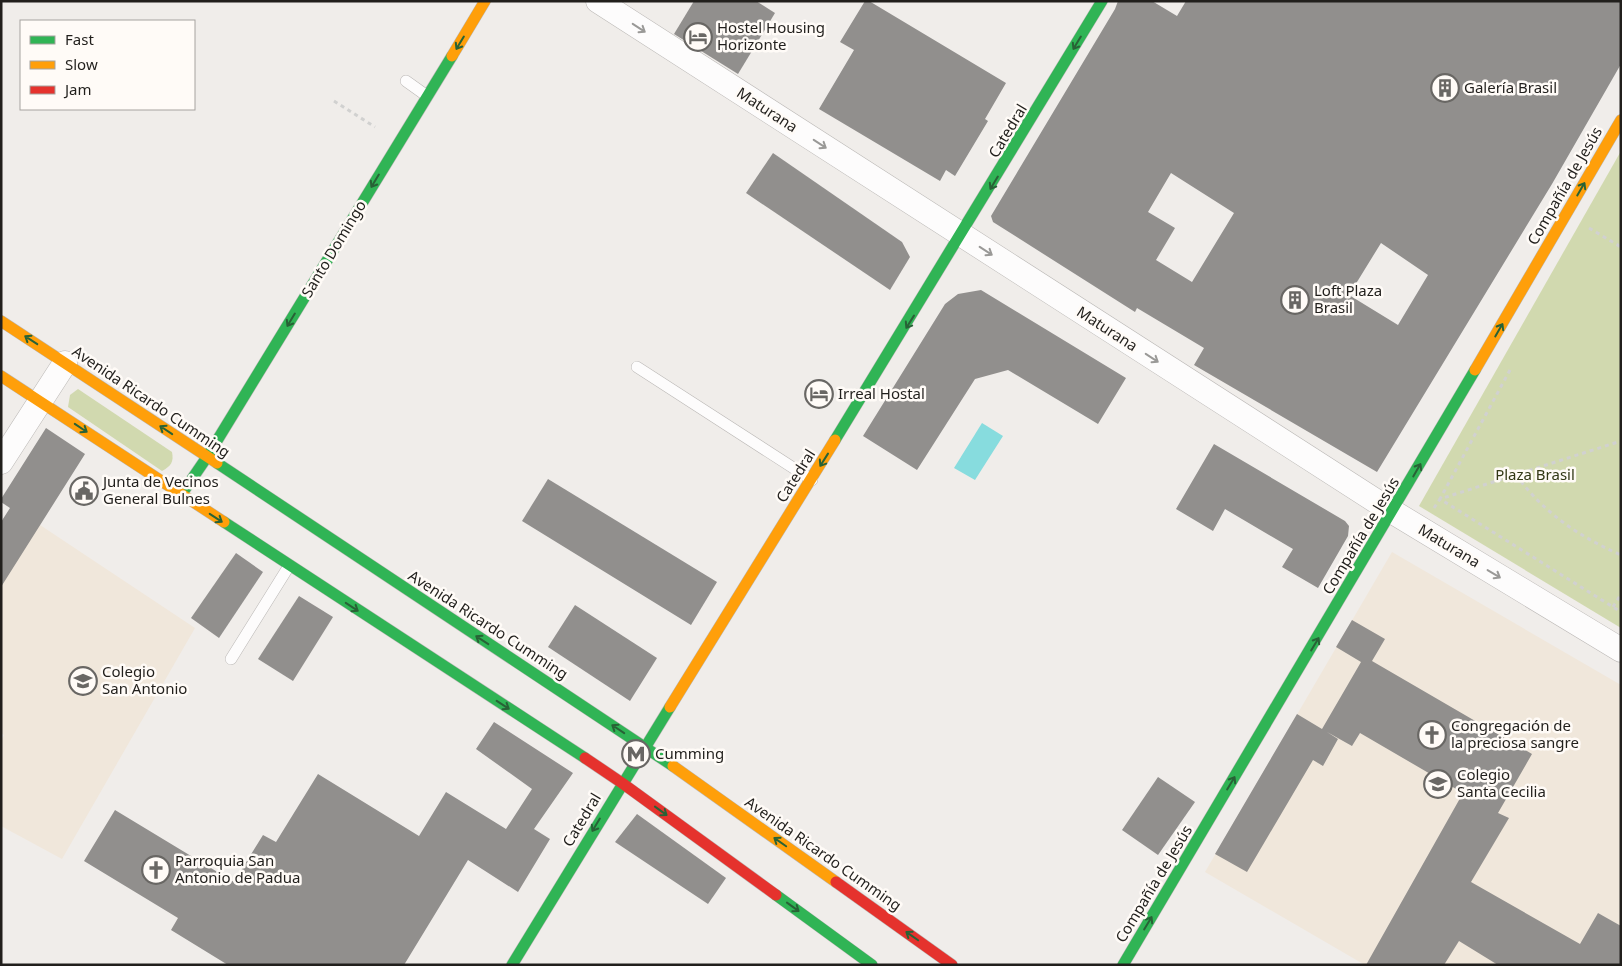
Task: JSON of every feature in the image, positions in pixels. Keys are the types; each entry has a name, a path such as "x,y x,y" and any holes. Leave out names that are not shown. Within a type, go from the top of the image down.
{"main road":[{"name":"Santo Domingo","path":"181,496 207,457 485,1"},
{"name":"Catedral","path":"512,965 644,747 812,480 962,236 1102,1"},
{"name":"Compañía de Jesús","path":"1123,965 1393,512 1621,120"},
{"name":"Avenida Ricardo Cumming","path":"1,321 644,747 952,965"},
{"path":"1,376 181,496 622,783 872,965"}],"street":[{"name":"Maturana","path":"598,1 1393,512 1621,650"},
{"path":"1,462 65,363"}],"lane":[{"path":"406,82 428,96"},
{"path":"637,367 812,480"},
{"path":"230,659 289,566"}],"path":[{"path":"334,101 399,142"},
{"path":"1584,236 1593,220"},
{"path":"1589,227 1621,247"},
{"path":"1420,529 1440,499 1512,368"},
{"path":"1440,499 1621,441"},
{"path":"1516,475 1540,504 1558,520 1585,538 1621,555"},
{"path":"1440,499 1621,612"},
{"path":"1613,607 1621,594"}],"shaded area":[{"name":"Colegio San Antonio","path":"1,523 40,525 195,628 62,859 1,826 1,741 4,735 1,733"},
{"name":"Colegio Santa Cecilia","path":"1392,552 1621,685 1621,965 1365,965 1205,872"}],"green space":[{"name":"Plaza Brasil","path":"1621,151 1621,628 1419,506"},
{"path":"78,389 172,452 173,458 170,465 162,471 68,407 70,395"}],"water":[{"path":"982,423 1003,436 975,480 954,468"}],"building":[{"path":"694,1 756,1 775,13 738,74 674,34"},
{"path":"865,1 869,1 1006,83 985,119 988,121 955,176 946,170 940,181 819,109 854,50 840,42"},
{"path":"1118,1 1152,1 1177,16 1186,1 1621,1 1621,64 1552,184 1377,472 1194,365 1204,348 1137,308 1135,312 993,222 991,216","holes":["1171,173 1234,213 1192,282 1156,260 1175,228 1148,212","1381,243 1428,275 1398,325 1349,295"]},
{"path":"773,153 902,242 910,257 890,290 746,193"},
{"path":"981,290 1126,378 1098,424 1008,370 975,379 917,470 863,436 945,304 958,294"},
{"path":"46,428 85,454 1,587 1,522 10,508 1,502 1,499"},
{"path":"1214,444 1345,521 1349,526 1348,536 1318,588 1282,567 1293,549 1225,509 1213,531 1176,509"},
{"path":"548,479 717,582 691,625 522,521"},
{"path":"236,553 263,572 219,638 191,618"},
{"path":"299,596 333,617 293,681 258,659"},
{"path":"575,605 657,658 630,701 548,647"},
{"path":"1352,620 1385,639 1372,661 1532,754 1498,813 1509,818 1471,882 1580,944 1598,913 1621,926 1621,965 1498,965 1459,941 1444,965 1366,965 1463,793 1360,733 1352,746 1327,732 1338,739 1323,766 1313,760 1247,872 1215,854 1297,714 1322,729 1361,662 1336,647"},
{"name":"Parroquia San Antonio de Padua","path":"494,722 573,773 534,829 550,839 518,892 468,860 404,965 228,965 171,930 178,918 84,861 115,810 234,882 263,835 276,842 318,774 419,836 446,792 506,829 532,789 476,749"},
{"path":"1158,777 1195,802 1158,855 1122,830"},
{"path":"637,814 726,878 708,904 615,842"}],"traffic: fast":[{"path":"835,440 1102,1"},
{"path":"181,495 207,457 452,56"},
{"path":"1123,965 1475,370"},
{"path":"217,463 673,766"},
{"path":"224,522 585,758"},
{"path":"512,965 670,707"},
{"path":"776,895 872,965"}],"traffic: slow":[{"path":"452,56 485,1"},
{"path":"1475,370 1621,120"},
{"path":"1,321 217,463"},
{"path":"1,376 224,522"},
{"path":"670,707 835,440"},
{"path":"673,766 836,882"}],"traffic: jam":[{"path":"585,758 776,895"},
{"path":"836,882 952,965"}],"place":[{"name":"Hostel Housing Horizonte","path":"698,37"},
{"name":"Galería Brasil","path":"1445,88"},
{"name":"Loft Plaza Brasil","path":"1295,300"},
{"name":"Irreal Hostal","path":"819,394"},
{"name":"Junta de Vecinos General Bulnes","path":"84,491"},
{"name":"Colegio San Antonio","path":"83,681"},
{"name":"Congregación de la preciosa sangre","path":"1432,735"},
{"name":"Cumming","path":"636,754"},
{"name":"Colegio Santa Cecilia","path":"1438,784"},
{"name":"Parroquia San Antonio de Padua","path":"156,870"}]}
